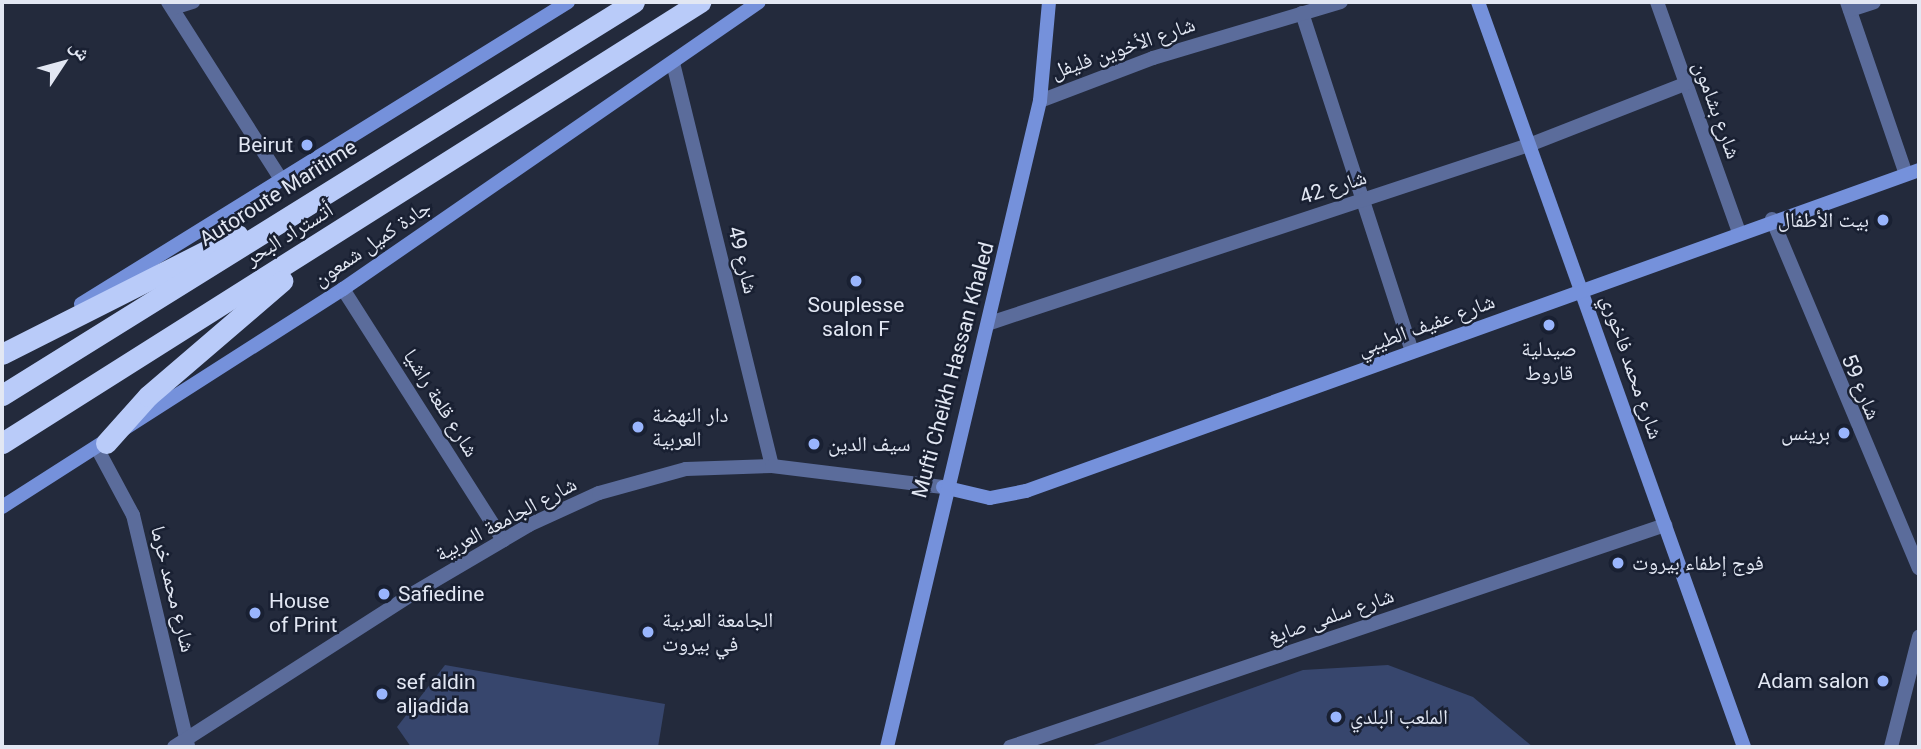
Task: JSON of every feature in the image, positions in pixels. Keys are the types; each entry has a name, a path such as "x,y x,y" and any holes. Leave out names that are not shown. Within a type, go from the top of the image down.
{"highway":[{"name":"Autoroute Maritime","path":"2,395 289,214 634,2"},
{"name":"أتستراد البحر","path":"2,443 601,62 700,2"},
{"path":"2,353 194,253 289,214"},
{"path":"102,446 189,359 347,226"}],"main road":[{"path":"2,353 568,2"},
{"name":"جادة كميل شمعون","path":"2,507 102,446 343,289 759,2"},
{"name":"Mufti Cheikh Hassan Khaled","path":"887,747 943,487 990,323 1040,100 1049,2"},
{"name":"شارع محمد فاخوري","path":"1478,2 1744,747"},
{"name":"شارع عفيف الطيبي","path":"943,487 990,498 1026,491 1772,219 1915,174"}],"street":[{"path":"193,2 171,5 282,181"},
{"name":"شارع الأخوين فليفل","path":"1040,100 1341,2"},
{"name":"شارع بشامون","path":"1657,2 1739,232"},
{"path":"1874,2 1848,6 1915,174"},
{"path":"1302,13 1412,352"},
{"name":"شارع 49","path":"673,63 772,466"},
{"name":"شارع 42","path":"990,323 1530,145 1685,84"},
{"name":"شارع 59","path":"1772,219 1919,568"},
{"name":"شارع قلعة راشيا","path":"343,289 503,540"},
{"name":"شارع محمد خرما","path":"102,446 133,515 183,745"},
{"name":"شارع الجامعة العربية","path":"183,745 503,540 599,493 657,475 772,466 943,487"},
{"name":"شارع سلمى صايغ","path":"1010,747 1665,525"},
{"path":"1891,747 1919,637"}],"shaded area":[{"path":"445,665 665,704 658,747 411,747 397,727"},
{"name":"الملعب البلدي","path":"1388,665 1473,697 1533,747 1088,747 1303,670"}],"place":[{"name":"Beirut","path":"307,145"},
{"name":"بيت الأطفال","path":"1883,220"},
{"name":"Souplesse salon F","path":"856,281"},
{"name":"صيدلية قاروط","path":"1549,325"},
{"name":"دار النهضة العربية","path":"638,427"},
{"name":"برينس","path":"1844,433"},
{"name":"سيف الدين","path":"814,444"},
{"name":"فوج إطفاء بيروت","path":"1618,563"},
{"name":"Safiedine","path":"384,594"},
{"name":"House of Print","path":"255,613"},
{"name":"الجامعة العربية في بيروت","path":"648,632"},
{"name":"Adam salon","path":"1883,681"},
{"name":"sef aldin aljadida","path":"382,694"},
{"name":"الملعب البلدي","path":"1336,717"}]}
